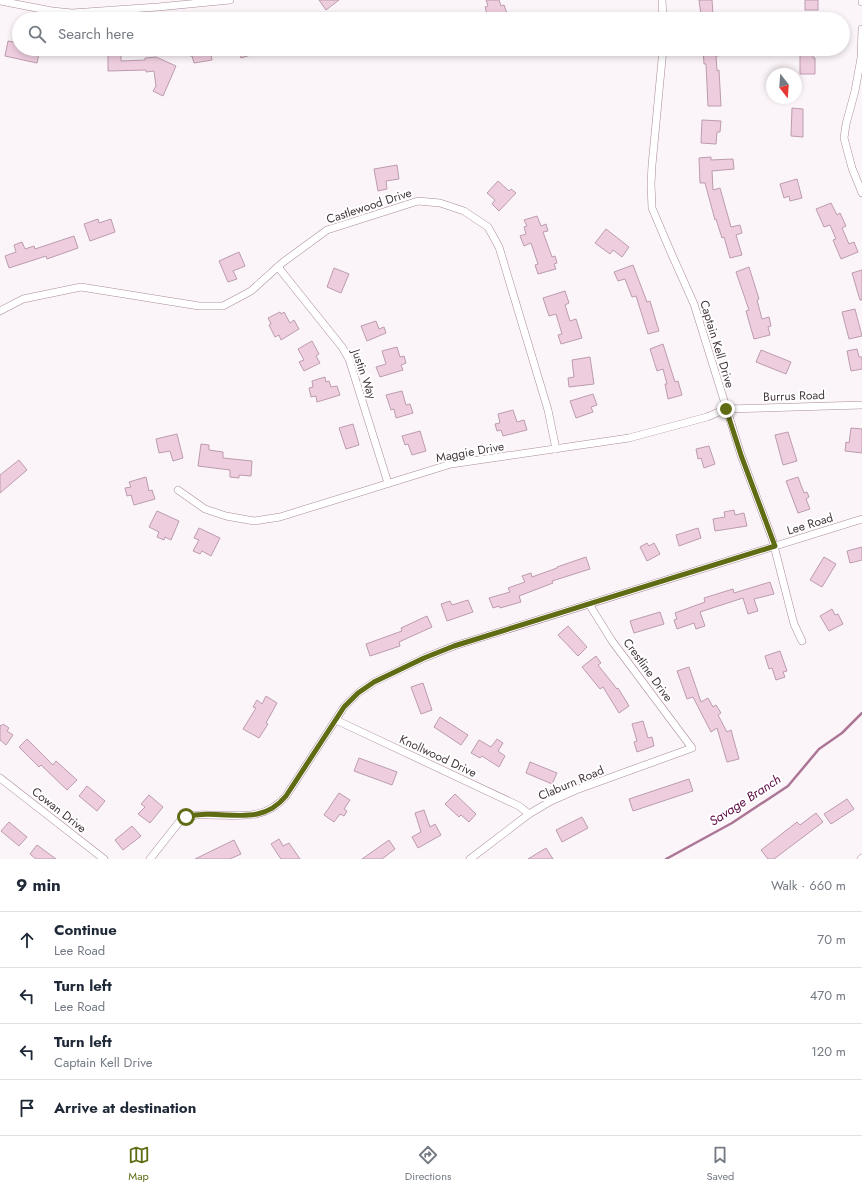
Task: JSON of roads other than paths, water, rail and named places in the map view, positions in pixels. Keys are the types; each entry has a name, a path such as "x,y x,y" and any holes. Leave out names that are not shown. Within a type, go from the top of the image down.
{"street":[{"path":"88,12 151,8 230,0"},
{"path":"662,0 663,12"},
{"path":"0,1 62,12"},
{"path":"862,30 861,58 856,91 846,124 844,138 852,168 862,193"},
{"name":"Captain Kell Drive","path":"662,56 652,165 652,208 694,304 741,455 775,546 794,624 802,641"},
{"name":"Castlewood Drive","path":"0,311 22,299 82,287 199,306 223,306 251,291 278,267 327,230 418,201 440,203 464,211 488,227 499,247 548,410 556,449"},
{"name":"Justin Way","path":"278,267 342,347 349,359 388,483"},
{"name":"Burrus Road","path":"726,409 862,405"},
{"name":"Maggie Drive","path":"178,490 205,509 226,516 254,521 280,517 451,464 629,438 707,417 726,409"},
{"name":"Lee Road","path":"150,859 180,822 186,817 202,814 255,815 267,812 275,807 286,796 344,707 358,693 374,682 424,658 454,646 862,519"},
{"name":"Crestline Drive","path":"589,604 612,641 692,748"},
{"name":"Knollwood Drive","path":"336,720 519,806 530,814"},
{"name":"Claburn Road","path":"470,859 530,814 551,801 576,790 692,748"},
{"name":"Cowan Drive","path":"0,778 104,859"}],"waterway":[{"name":"Savage Branch","path":"666,859 732,823 788,786 819,749 842,733 862,713"}]}
